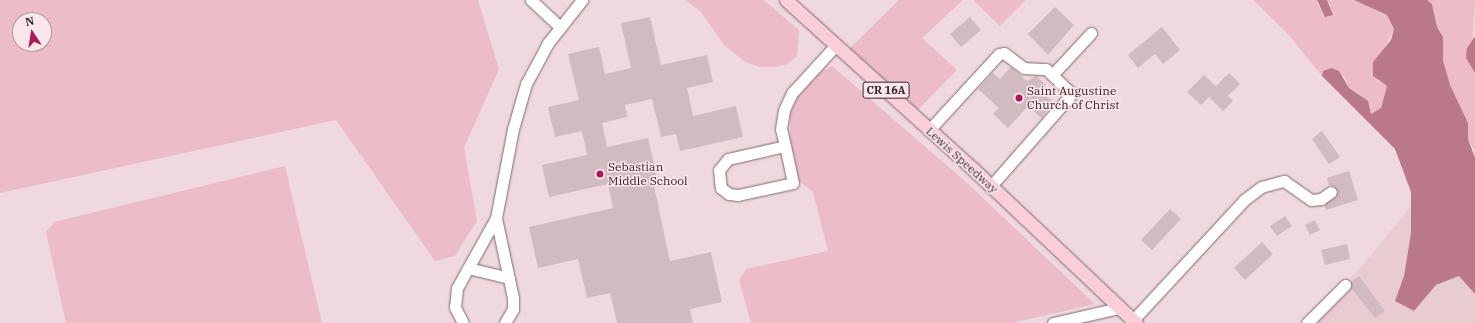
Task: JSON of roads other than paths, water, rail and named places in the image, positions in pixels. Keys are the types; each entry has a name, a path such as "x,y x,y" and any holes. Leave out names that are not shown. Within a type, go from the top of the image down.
{"main road":[{"name":"Lewis Speedway","path":"786,0 991,186 1135,322"}],"street":[{"path":"531,0 560,27"},
{"path":"463,323 457,314 454,299 468,268 496,218 521,99 536,63 560,27 582,0"},
{"path":"1053,74 1091,33"},
{"path":"785,146 728,159 719,170 721,188 729,194 738,195 793,183 781,124 787,101 836,45"},
{"path":"929,130 1001,53 1024,68 1044,68 1053,74 1069,91 1070,96 991,186"},
{"path":"1135,322 1244,200 1261,188 1284,180 1311,200 1321,199 1331,192"},
{"path":"496,218 509,278 513,309 505,323"},
{"path":"468,268 509,278"},
{"path":"1307,323 1345,285"},
{"path":"1053,323 1119,308"}],"place":[{"name":"Saint Augustine Church of Christ","path":"1019,98"},
{"name":"Sebastian Middle School","path":"600,174"}]}
